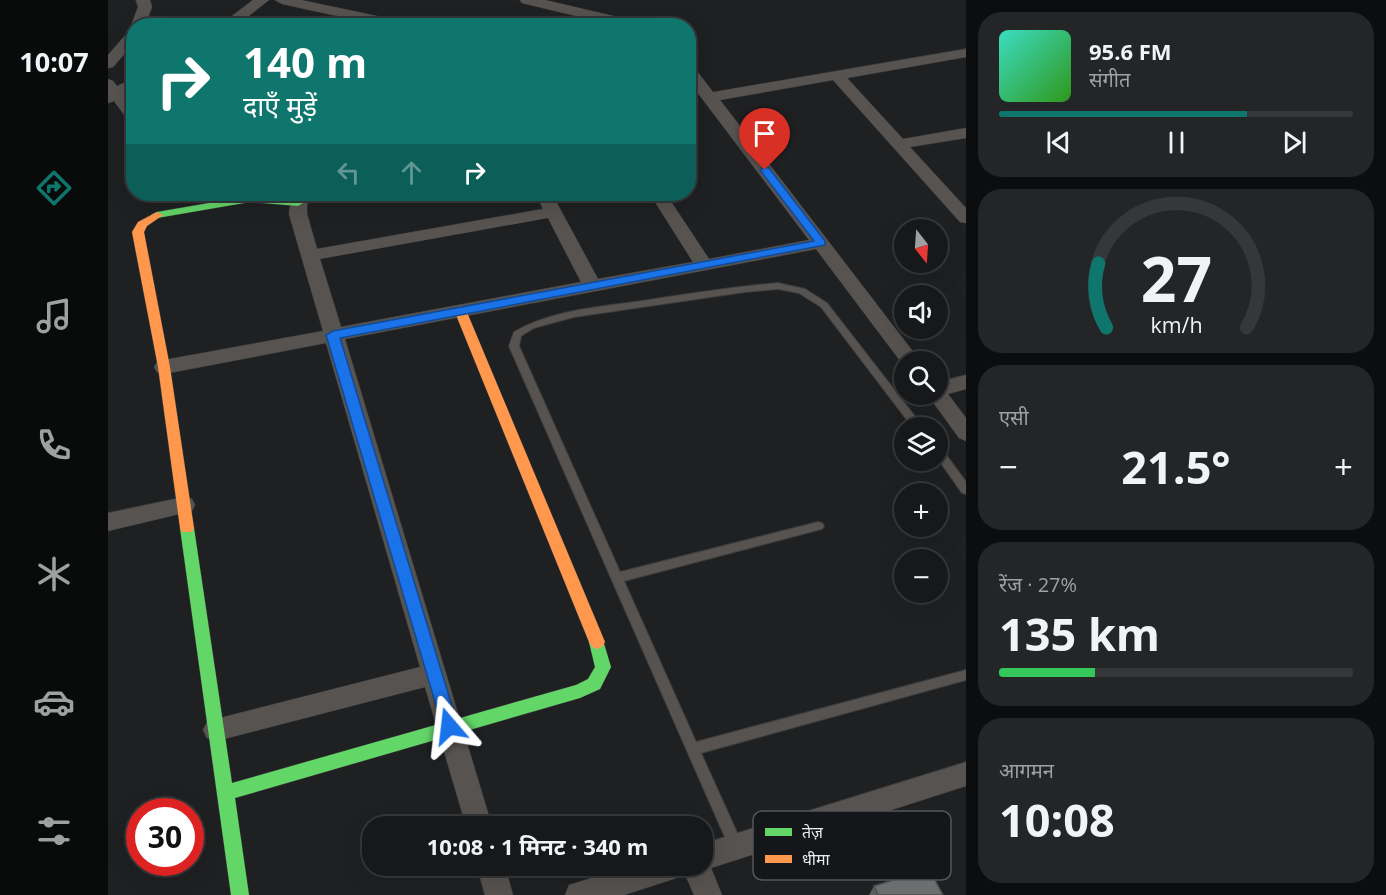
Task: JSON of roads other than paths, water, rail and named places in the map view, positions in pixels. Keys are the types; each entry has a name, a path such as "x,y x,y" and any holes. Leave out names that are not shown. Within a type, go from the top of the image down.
{"street":[{"path":"237,18 262,0"},
{"path":"282,0 367,18"},
{"path":"527,0 604,18"},
{"path":"141,18 147,2"},
{"path":"108,64 126,43"},
{"path":"710,97 966,53"},
{"path":"836,75 966,218"},
{"path":"696,79 904,351"},
{"path":"126,85 111,92 126,108"},
{"path":"899,144 966,133"},
{"path":"203,201 153,216 142,224 138,232 164,367 240,895"},
{"path":"305,201 298,214 312,255 333,335 476,816"},
{"path":"548,201 592,285"},
{"path":"663,201 704,265"},
{"path":"312,255 554,212"},
{"path":"164,367 821,243"},
{"path":"225,793 449,726 580,691 594,684 603,667 598,645 460,310"},
{"path":"948,386 966,382"},
{"path":"945,405 966,433"},
{"path":"108,522 184,505"},
{"path":"216,730 434,674"},
{"path":"848,811 966,774"},
{"path":"713,853 753,841"},
{"path":"494,876 500,895"},
{"path":"579,895 641,876"},
{"path":"700,876 708,895"}],"lane":[{"path":"736,846 514,346 517,334 531,326 574,314 745,289 778,286 802,291 824,305 911,417"},
{"path":"948,466 966,490"},
{"path":"617,578 818,526"},
{"path":"693,749 966,675"}]}
